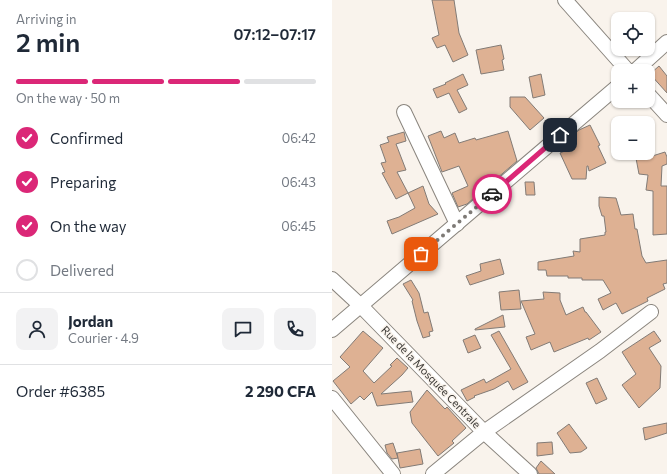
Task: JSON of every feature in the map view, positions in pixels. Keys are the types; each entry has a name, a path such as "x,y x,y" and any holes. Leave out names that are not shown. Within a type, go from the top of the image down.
{"street":[{"path":"565,0 622,64"},
{"path":"643,64 667,42"},
{"path":"332,330 611,92"},
{"path":"655,102 667,116"},
{"path":"404,112 457,224"},
{"name":"Rue de la Mosquée Centrale","path":"332,279 361,306 484,432 530,474"},
{"path":"433,474 484,432 600,351 651,312"},
{"path":"332,398 393,474"}],"building":[{"path":"432,0 454,0 459,33 468,55 453,62 445,45 437,48 432,38 439,35"},
{"path":"501,45 504,59 502,60 504,70 481,74 476,50"},
{"path":"659,66 667,76 667,93 655,80 655,70"},
{"path":"463,74 468,85 457,90 467,109 459,113 449,93 437,98 433,89 446,84 445,83"},
{"path":"541,74 545,95 533,98 529,77"},
{"path":"510,97 525,97 544,118 530,130 510,107"},
{"path":"590,125 600,145 598,146 606,163 589,171 587,166 586,179 572,179 560,153 572,148 568,140 579,130"},
{"path":"441,131 444,138 455,133 459,143 508,131 517,161 467,204 458,207 452,193 468,186 459,166 442,172 428,136"},
{"path":"404,132 406,141 396,144 406,170 397,172 408,193 396,199 382,173 385,172 381,163 386,162 380,145 389,142 387,137"},
{"path":"665,152 667,157 667,164 662,166 661,186 667,186 667,234 653,235 653,191 646,190 648,175 639,174 636,160 655,160 655,155"},
{"path":"525,182 534,182 535,195 526,195"},
{"path":"423,186 429,204 438,214 392,234 387,221 399,217 415,208 408,193"},
{"path":"599,197 616,198 621,215 633,214 642,256 646,263 667,260 667,283 663,284 665,289 647,298 648,301 622,314 616,303 603,310 598,299 611,293 603,280 582,280 582,278 568,278 568,276 547,276 546,270 538,270 538,262 574,256 573,251 580,252 580,239 605,235 604,216 602,216 599,206"},
{"path":"500,259 504,274 470,285 466,276 481,271 480,264"},
{"path":"411,280 419,293 424,313 428,312 433,331 429,332 430,336 423,338 417,321 413,300 403,284"},
{"path":"519,290 521,309 501,310 499,292"},
{"path":"543,292 560,293 560,300 566,315 583,307 585,312 601,332 589,340 588,338 554,352 550,342 531,350 526,337 535,334 521,301 544,299"},
{"path":"503,315 505,327 475,330 475,329"},
{"path":"363,331 383,348 363,371 374,383 392,366 390,365 397,358 408,368 381,394 411,391 413,402 377,406 372,392 364,400 360,396 351,404 333,381 350,367 340,357"},
{"path":"499,331 528,382 513,390 508,381 494,389 474,396 475,397 467,401 461,390 484,379 486,383 511,369 491,335"},
{"path":"654,331 661,341 649,348 661,366 660,388 639,408 622,385 636,374 622,352"},
{"path":"475,335 481,348 468,353 463,340"},
{"path":"597,378 607,399 596,404 586,383"},
{"path":"427,390 445,409 447,407 466,428 452,441 454,443 438,456 412,423 410,412"},
{"path":"667,423 667,433 645,440 643,428"},
{"path":"569,424 587,448 581,452 570,453 557,433"},
{"path":"552,442 553,454 537,456 537,443"},
{"path":"393,443 398,458 392,459 387,453 385,445"},
{"path":"420,449 423,464 400,468 397,453"},
{"path":"541,461 555,474 539,474 536,468"}],"way so far":[{"path":"421,254 492,194"}],"route":[{"path":"492,194 560,135"}]}
